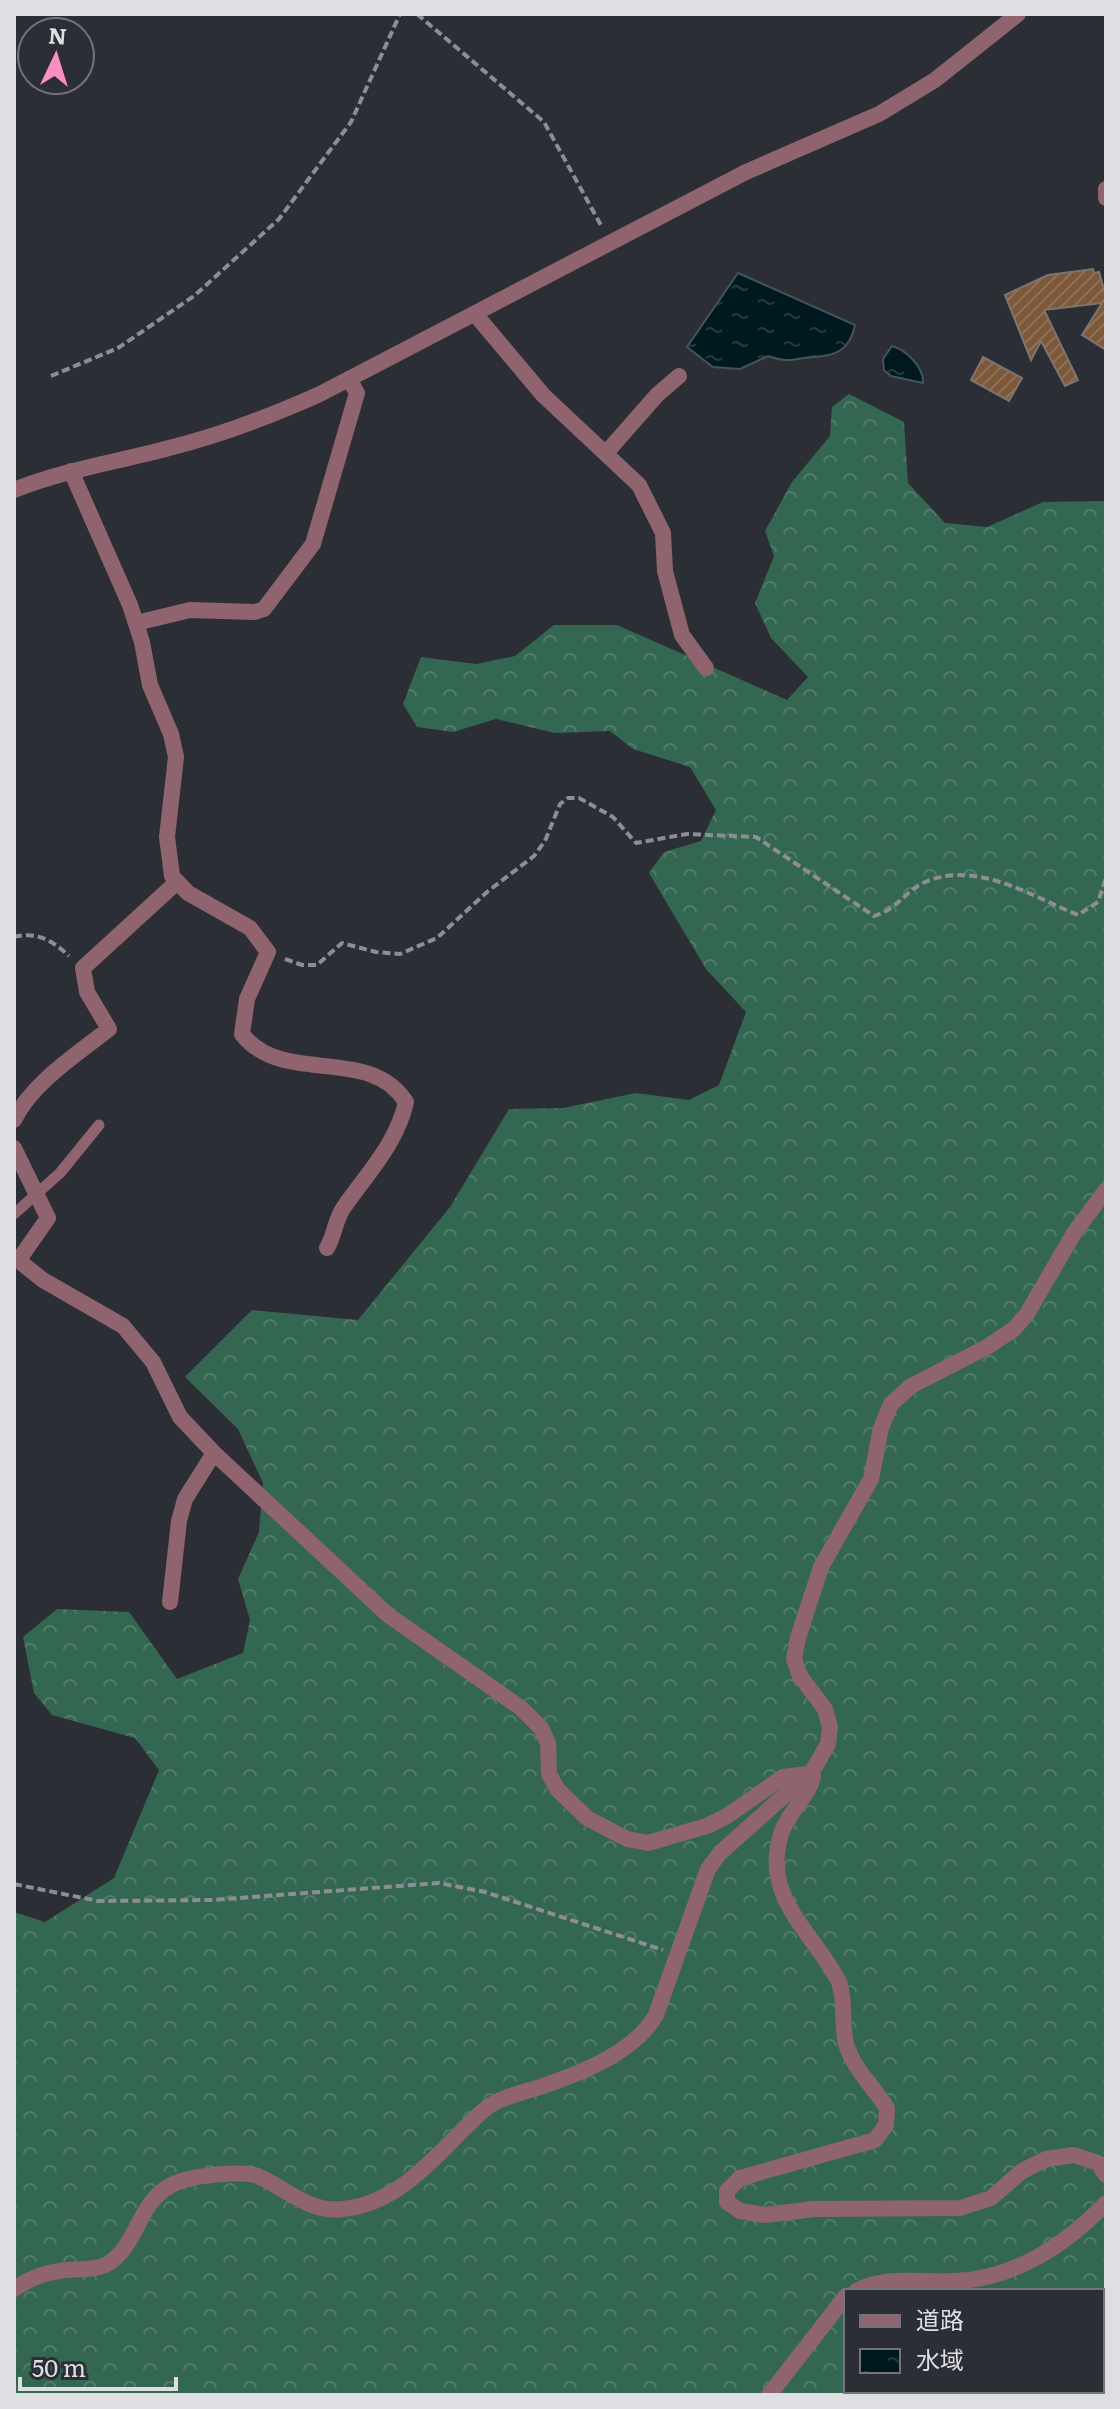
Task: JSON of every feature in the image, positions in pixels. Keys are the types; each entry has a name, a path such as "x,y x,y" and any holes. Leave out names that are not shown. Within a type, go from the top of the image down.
{"street":[{"path":"14,490 71,471 170,448 260,421 349,379 746,172 879,114 935,80 1018,14"},
{"path":"1106,189 1106,198"},
{"path":"475,314 543,395 639,485 663,533 665,571 682,635 706,668"},
{"path":"606,453 657,395 679,376"},
{"path":"136,623 190,610 255,612 264,609 313,544 357,393 349,379"},
{"path":"71,471 136,623 150,685 171,734 176,757 167,837 168,860 177,882 188,893 250,928 268,952 241,1021 242,1034 251,1046 283,1061 358,1069 400,1093 406,1102 402,1117 364,1185 343,1207 327,1248"},
{"path":"14,1120 22,1106 109,1029 87,992 83,968 177,882"},
{"path":"14,1148 35,1198 48,1218 16,1259 43,1280 123,1326 153,1362 180,1417 214,1453 388,1615 521,1708 541,1728 548,1743 549,1774 558,1790 587,1818 627,1839 648,1843 727,1816 783,1777 811,1772"},
{"path":"14,2289 56,2271 95,2268 110,2263 153,2198 176,2183 219,2175 257,2175 320,2208 341,2210 368,2205 400,2187 436,2159 485,2109 574,2072 635,2042 656,2015 708,1869 720,1853 811,1772 828,1744 830,1727 825,1709 800,1676 794,1659 821,1567 871,1479 881,1428 891,1404 911,1386 987,1347 1014,1329 1027,1314 1074,1233 1106,1190"},
{"path":"170,1602 185,1499 214,1453"},
{"path":"811,1772 812,1784 795,1805 781,1834 776,1865 780,1894 839,1982 844,1998 846,2042 855,2068 887,2108 886,2125 875,2140 740,2178 727,2191 727,2202 740,2211 765,2215 814,2209 960,2208 991,2198 1022,2171 1046,2159 1074,2155 1098,2163 1106,2175"},
{"path":"860,2289 876,2281 959,2281 1023,2266 1080,2230 1106,2203"},
{"path":"769,2395 844,2299"}],"lane":[{"path":"14,1214 35,1198 99,1125"}],"path":[{"path":"51,376 118,348 168,314 194,296 279,219 351,122 400,14"},
{"path":"417,14 544,122 610,243"},
{"path":"268,952 302,965 317,965 342,943 388,954 416,950 437,938 534,856 545,841 554,814 568,798 579,798 613,817 630,831 636,843 687,834 756,837 874,916 891,911 923,883 954,875 989,878 1078,915 1098,902 1106,878"},
{"path":"14,937 25,934 47,939 83,968"},
{"path":"14,1884 98,1901 212,1900 439,1883 485,1892 676,1955"}],"green space":[{"path":"849,394 904,422 908,483 945,523 987,527 1043,502 1106,501 1106,2395 14,2395 14,1912 45,1922 114,1878 159,1770 135,1738 52,1715 34,1693 23,1637 57,1609 129,1612 177,1679 243,1653 250,1620 238,1579 259,1532 263,1483 238,1429 185,1377 252,1310 358,1320 450,1207 509,1109 563,1108 636,1093 689,1100 719,1085 746,1012 706,969 649,873 664,852 701,841 716,810 690,767 633,749 610,731 555,733 496,719 453,732 417,727 403,704 421,657 476,664 515,656 554,625 617,625 787,700 808,677 771,638 755,603 774,556 765,531 792,482 830,436 832,407"}],"water":[{"path":"738,273 855,325 850,340 841,350 829,355 787,360 768,356 740,369 713,367 687,347"},
{"path":"892,346 914,360 921,371 923,383 891,376 884,370 883,359"}],"building":[{"path":"1093,269 1094,273 1099,272 1106,297 1106,350 1082,335 1102,303 1044,310 1078,380 1065,386 1041,341 1031,360 1005,295 1048,275"},
{"path":"983,357 1022,378 1009,401 971,380"}]}
